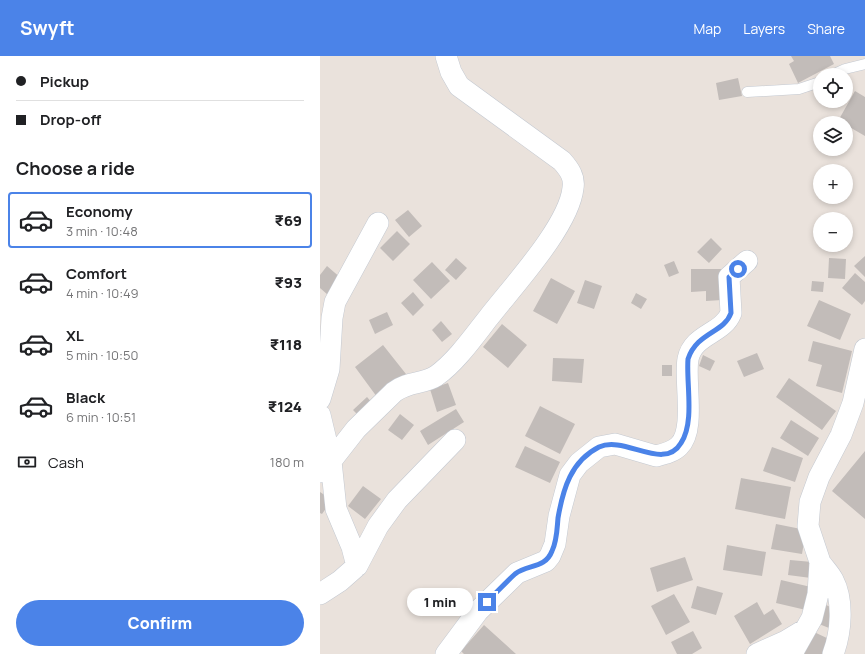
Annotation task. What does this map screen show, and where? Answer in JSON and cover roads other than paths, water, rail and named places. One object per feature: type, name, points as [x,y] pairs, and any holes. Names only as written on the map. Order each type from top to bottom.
[{"type":"street","points":[[326,467],[356,429],[394,392],[400,387],[412,382],[435,376],[467,343],[545,247],[571,199],[574,187],[573,176],[569,168],[562,161],[459,86],[451,72],[446,56]]},
{"type":"street","points":[[320,399],[328,369],[332,318],[335,302],[378,223]]},
{"type":"street","points":[[446,654],[478,611],[517,573],[546,561],[550,556],[555,544],[559,516],[570,475],[585,457],[599,447],[615,444],[656,456],[679,447],[685,436],[688,416],[689,355],[702,337],[718,328],[729,318],[731,313],[729,277],[747,261]]},
{"type":"street","points":[[833,654],[840,627],[837,591],[833,580],[820,562],[808,526],[810,502],[819,477],[840,435],[853,403],[865,349]]},
{"type":"street","points":[[320,415],[326,467],[336,509],[352,547],[357,566]]},
{"type":"street","points":[[320,594],[340,581],[357,566],[378,526],[397,500],[455,440]]},
{"type":"street","points":[[789,654],[812,618],[818,594],[820,562]]},
{"type":"street","points":[[757,654],[786,641],[804,630]]},
{"type":"lane","points":[[849,68],[865,64]]},
{"type":"lane","points":[[747,92],[799,89],[813,84]]}]
